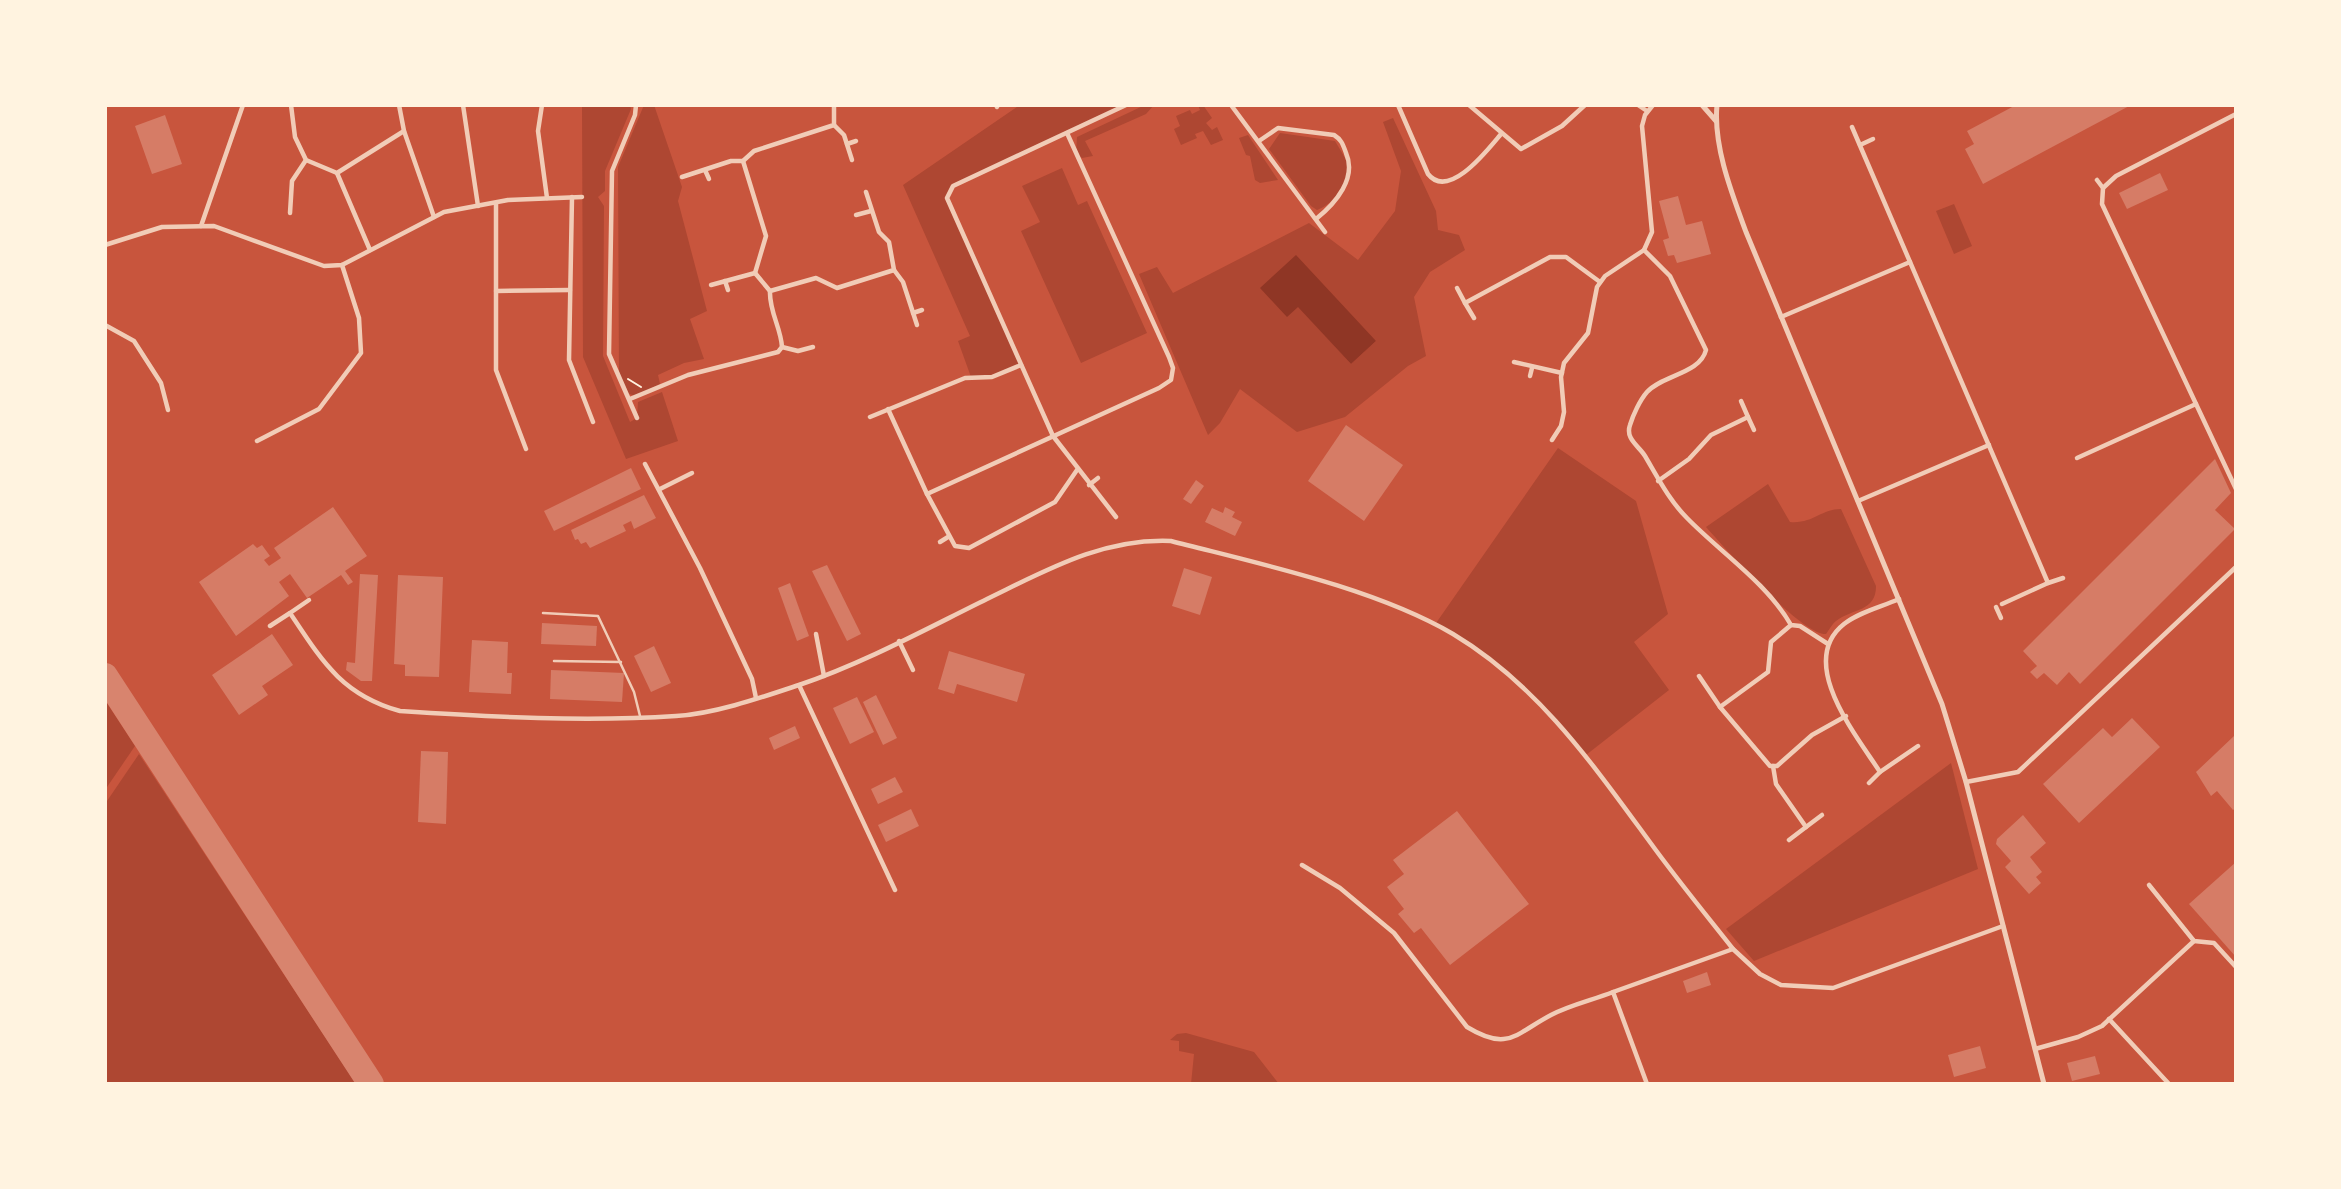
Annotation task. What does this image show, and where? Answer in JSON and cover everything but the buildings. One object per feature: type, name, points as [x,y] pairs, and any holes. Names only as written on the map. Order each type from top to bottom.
[{"type":"street","points":[[201,226],[243,105]]},
{"type":"street","points":[[291,105],[295,137],[306,160],[337,173],[370,250]]},
{"type":"street","points":[[400,105],[404,131],[434,217]]},
{"type":"street","points":[[463,105],[478,206]]},
{"type":"street","points":[[542,105],[538,131],[547,198]]},
{"type":"street","points":[[636,105],[635,115],[612,171],[609,354],[637,418]]},
{"type":"street","points":[[834,105],[834,125],[844,135],[852,160]]},
{"type":"street","points":[[1116,517],[1053,436],[947,198],[953,186],[1126,105]]},
{"type":"street","points":[[1231,105],[1325,232]]},
{"type":"street","points":[[1398,105],[1428,174],[1434,180],[1442,182],[1465,173],[1501,134]]},
{"type":"street","points":[[1469,105],[1519,148],[1524,148],[1576,117],[1585,105]]},
{"type":"street","points":[[1638,105],[1647,111]]},
{"type":"street","points":[[1552,440],[1561,426],[1564,412],[1562,373],[1570,352],[1588,333],[1592,322],[1594,295],[1600,282],[1644,250],[1653,232],[1643,156],[1642,126],[1647,111],[1653,105]]},
{"type":"street","points":[[1702,105],[1716,121]]},
{"type":"street","points":[[1717,105],[1716,121],[1737,208],[1942,704],[2005,926],[2044,1084]]},
{"type":"street","points":[[2103,188],[2116,176],[2236,114]]},
{"type":"street","points":[[682,177],[731,161],[743,161],[754,151],[834,125]]},
{"type":"street","points":[[1852,127],[2048,583]]},
{"type":"street","points":[[1259,141],[1279,128],[1334,135],[1341,139],[1352,165],[1351,174],[1329,209],[1316,219]]},
{"type":"street","points":[[337,173],[404,131]]},
{"type":"street","points":[[927,494],[1159,388],[1171,380],[1172,368],[1067,133]]},
{"type":"street","points":[[1860,145],[1873,139]]},
{"type":"street","points":[[846,145],[856,141]]},
{"type":"street","points":[[290,213],[292,181],[306,160]]},
{"type":"street","points":[[743,161],[766,236],[755,274]]},
{"type":"street","points":[[705,170],[709,179]]},
{"type":"street","points":[[2097,180],[2103,188],[2102,204],[2236,489]]},
{"type":"street","points":[[866,192],[879,232],[889,242],[894,270],[903,282],[917,324]]},
{"type":"street","points":[[572,197],[569,360],[593,422]]},
{"type":"street","points":[[105,245],[162,227],[214,226],[324,266],[342,265],[434,217],[496,202],[582,197]]},
{"type":"street","points":[[496,202],[496,370],[526,449]]},
{"type":"street","points":[[856,215],[871,211]]},
{"type":"street","points":[[1644,250],[1670,276],[1706,350],[1699,362],[1646,393],[1630,424],[1628,432],[1631,441],[1644,454],[1658,481],[1686,518],[1757,585],[1791,625],[1800,626],[1828,644]]},
{"type":"street","points":[[1465,303],[1557,255],[1566,257],[1600,282]]},
{"type":"street","points":[[1781,317],[1910,262]]},
{"type":"street","points":[[257,441],[319,409],[361,353],[359,318],[342,265]]},
{"type":"street","points":[[770,291],[816,278],[831,286],[842,287],[894,270]]},
{"type":"street","points":[[711,285],[755,274]]},
{"type":"street","points":[[755,274],[770,291],[782,347]]},
{"type":"street","points":[[724,281],[728,290]]},
{"type":"street","points":[[1457,288],[1474,318]]},
{"type":"street","points":[[496,291],[570,290]]},
{"type":"street","points":[[913,313],[922,310]]},
{"type":"street","points":[[105,325],[134,341],[161,383],[168,410]]},
{"type":"street","points":[[630,399],[688,375],[769,356],[782,347],[798,351],[813,347]]},
{"type":"street","points":[[1514,362],[1562,373]]},
{"type":"street","points":[[870,417],[965,378],[992,377],[1021,365]]},
{"type":"street","points":[[1530,376],[1532,368]]},
{"type":"street","points":[[1741,401],[1754,430]]},
{"type":"street","points":[[2077,458],[2196,404]]},
{"type":"street","points":[[888,409],[948,537],[955,546],[969,548],[1055,502],[1077,470]]},
{"type":"street","points":[[1658,481],[1689,459],[1711,435],[1748,417]]},
{"type":"street","points":[[1858,501],[1989,445]]},
{"type":"street","points":[[645,464],[660,489],[752,679],[756,698]]},
{"type":"street","points":[[660,489],[692,473]]},
{"type":"street","points":[[1089,485],[1098,478]]},
{"type":"street","points":[[940,542],[948,537]]},
{"type":"street","points":[[290,613],[341,682],[384,707],[400,711],[511,716],[678,716],[756,698],[824,676],[1054,566],[1105,547],[1147,540],[1171,541],[1374,600],[1452,634],[1518,682],[1549,712],[1733,949],[1759,974],[1781,985],[1833,989],[2005,926]]},
{"type":"street","points":[[1966,782],[2018,772],[2236,567]]},
{"type":"street","points":[[2001,618],[1999,605],[2063,578]]},
{"type":"street","points":[[1880,772],[1846,716],[1826,676],[1828,644],[1843,625],[1852,619],[1899,599]]},
{"type":"street","points":[[270,626],[309,600]]},
{"type":"street","points":[[1720,707],[1768,672],[1771,642],[1791,625]]},
{"type":"street","points":[[816,634],[824,676]]},
{"type":"street","points":[[899,641],[913,670]]},
{"type":"street","points":[[1699,676],[1766,764],[1773,766]]},
{"type":"street","points":[[799,685],[895,890]]},
{"type":"street","points":[[1773,766],[1819,731],[1846,716]]},
{"type":"street","points":[[1869,783],[1880,772],[1918,746]]},
{"type":"street","points":[[1773,766],[1776,784],[1806,827]]},
{"type":"street","points":[[1789,841],[1822,815]]},
{"type":"street","points":[[1302,865],[1340,888],[1394,933],[1467,1027],[1490,1038],[1512,1039],[1551,1015],[1733,949]]},
{"type":"street","points":[[2150,885],[2194,941]]},
{"type":"street","points":[[2035,1049],[2095,1030],[2194,941],[2200,939],[2214,943],[2236,967]]},
{"type":"street","points":[[1613,992],[1647,1084]]},
{"type":"street","points":[[2109,1018],[2169,1084]]},
{"type":"lane","points":[[543,613],[598,616],[621,662],[640,716]]},
{"type":"lane","points":[[554,661],[621,662]]},
{"type":"path","points":[[617,376],[623,374],[646,393]]},
{"type":"shaded area","points":[[582,105],[630,105],[631,109],[605,171],[605,191],[598,197],[604,206],[603,356],[630,422],[637,418],[638,402],[662,392],[678,441],[626,459],[583,357]]},
{"type":"shaded area","points":[[644,105],[654,105],[682,187],[678,201],[707,311],[690,319],[704,359],[684,363],[658,375],[660,384],[635,396],[627,393],[619,377],[618,167]]},
{"type":"shaded area","points":[[1020,105],[1126,105],[953,186],[947,198],[1021,365],[992,377],[971,377],[958,341],[970,336],[903,185]]},
{"type":"shaded area","points":[[1145,105],[1154,105],[1146,114],[1085,141],[1093,156],[1082,158],[1076,153],[1077,137]]},
{"type":"shaded area","points":[[1198,105],[1203,105],[1212,118],[1206,123],[1212,130],[1217,127],[1223,140],[1211,145],[1203,131],[1195,134],[1197,138],[1181,145],[1174,129],[1180,126],[1176,116],[1190,110],[1192,114],[1200,110]]},
{"type":"shaded area","points":[[1393,118],[1436,211],[1438,230],[1459,235],[1465,250],[1430,272],[1414,297],[1426,356],[1408,366],[1345,417],[1297,432],[1240,389],[1220,423],[1208,435],[1139,274],[1157,267],[1173,293],[1309,223],[1358,260],[1395,211],[1401,171],[1383,122]],"holes":[[[1298,306],[1376,341],[1351,364]]]},
{"type":"shaded area","points":[[1280,133],[1335,141],[1342,153],[1348,166],[1347,179],[1334,198],[1323,207],[1317,210],[1311,206],[1269,149]]},
{"type":"shaded area","points":[[1248,135],[1278,180],[1260,183],[1255,180],[1250,156],[1246,155],[1239,138]]},
{"type":"shaded area","points":[[1062,168],[1078,205],[1087,201],[1147,333],[1081,363],[1021,231],[1040,222],[1022,186]]},
{"type":"shaded area","points":[[1954,204],[1972,246],[1954,254],[1936,211]]},
{"type":"shaded area","points":[[1296,255],[1376,341],[1351,364],[1298,307],[1287,317],[1260,288]]},
{"type":"shaded area","points":[[1558,448],[1636,501],[1668,614],[1634,642],[1669,690],[1586,755],[1516,682],[1477,651],[1434,626]]},
{"type":"shaded area","points":[[1768,484],[1790,522],[1805,521],[1828,511],[1841,509],[1876,586],[1875,594],[1868,605],[1836,621],[1826,634],[1814,631],[1782,606],[1706,527]]},
{"type":"shaded area","points":[[105,700],[135,746],[105,790]]},
{"type":"shaded area","points":[[139,754],[356,1084],[105,1084],[105,804]]},
{"type":"shaded area","points":[[1951,763],[1978,869],[1754,961],[1726,929]]},
{"type":"shaded area","points":[[1186,1033],[1254,1052],[1279,1084],[1191,1084],[1194,1054],[1179,1051],[1179,1041],[1170,1040],[1177,1034]]},
{"type":"taxiway","points":[[105,676],[371,1084]]}]
